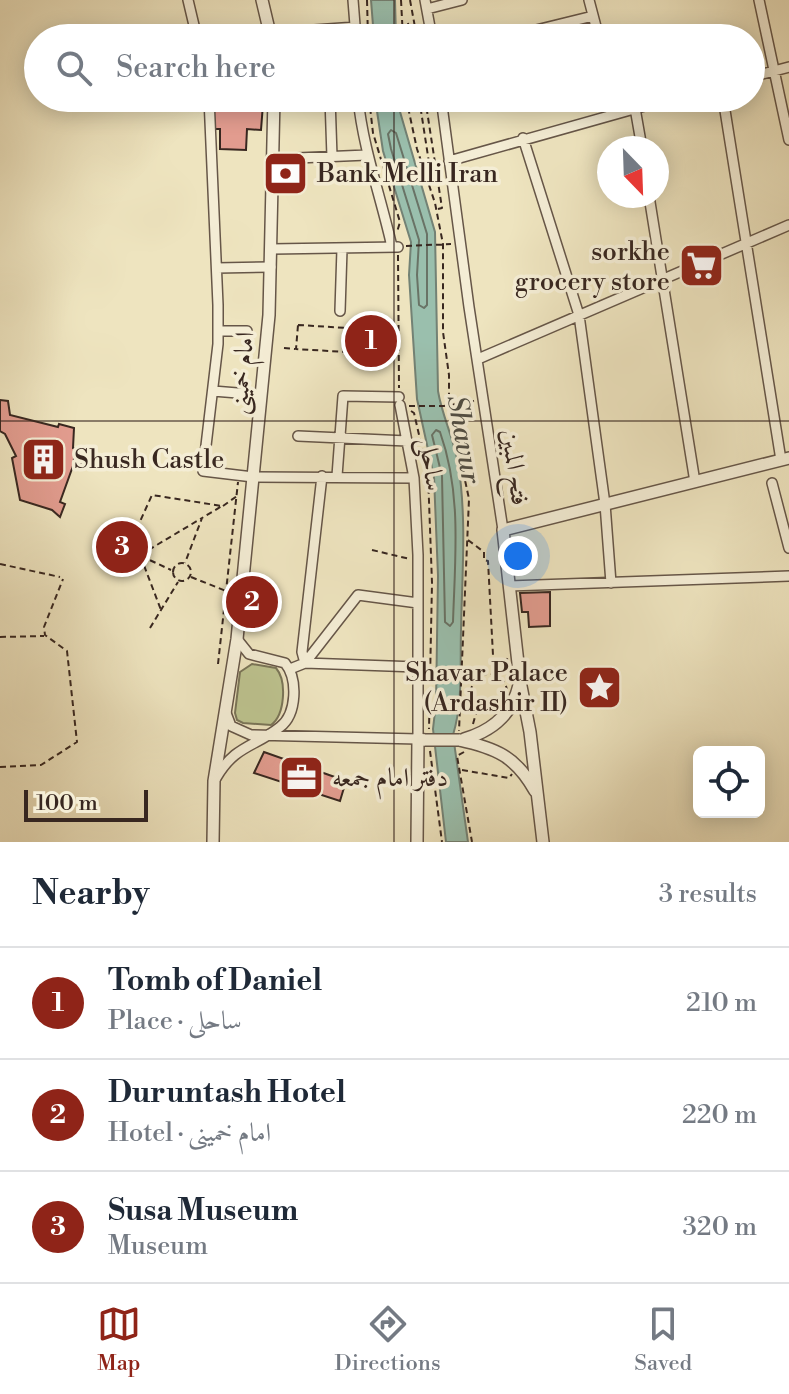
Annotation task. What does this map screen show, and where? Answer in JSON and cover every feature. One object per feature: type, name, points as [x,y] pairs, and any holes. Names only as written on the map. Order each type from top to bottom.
[{"type":"street","points":[[188,0],[196,24]]},
{"type":"street","points":[[262,0],[267,24]]},
{"type":"street","points":[[353,0],[356,24]]},
{"type":"street","points":[[430,24],[426,4],[462,0]]},
{"type":"street","points":[[589,0],[595,24]]},
{"type":"street","points":[[759,0],[764,24]]},
{"type":"street","points":[[561,24],[593,16]]},
{"type":"street","points":[[765,27],[789,140]]},
{"type":"street","points":[[765,74],[789,67]]},
{"type":"street","points":[[210,112],[218,331],[203,471],[253,477],[414,478]]},
{"type":"street","name":"امام خمینی","points":[[213,842],[214,781],[237,639],[261,395],[272,249],[274,112]]},
{"type":"street","points":[[330,112],[332,157]]},
{"type":"street","points":[[272,249],[398,247],[367,155],[360,112]]},
{"type":"street","name":"فتح المبین","points":[[443,112],[503,530],[543,842]]},
{"type":"street","points":[[449,161],[621,112]]},
{"type":"street","points":[[636,112],[640,136]]},
{"type":"street","points":[[503,530],[785,459],[725,112]]},
{"type":"street","points":[[523,138],[579,315],[605,504],[611,583]]},
{"type":"street","points":[[274,159],[367,155]]},
{"type":"street","points":[[651,208],[695,482]]},
{"type":"street","points":[[478,359],[789,225]]},
{"type":"street","points":[[340,311],[342,249]]},
{"type":"street","points":[[217,268],[271,267]]},
{"type":"street","points":[[218,331],[247,331]]},
{"type":"street","points":[[213,391],[261,395]]},
{"type":"street","points":[[337,476],[343,396],[403,403]]},
{"type":"street","name":"ساحلی","points":[[403,403],[414,478],[418,603],[425,667],[425,741],[417,842]]},
{"type":"street","points":[[298,436],[407,441]]},
{"type":"street","points":[[305,663],[302,652],[322,476]]},
{"type":"street","points":[[772,483],[789,548]]},
{"type":"street","points":[[509,586],[789,576]]},
{"type":"street","points":[[305,663],[358,595],[418,603]]},
{"type":"street","points":[[214,781],[222,767],[247,745],[280,728],[291,711],[294,690],[290,669],[277,659],[249,654],[237,639]]},
{"type":"street","points":[[232,667],[249,654]]},
{"type":"street","points":[[290,669],[305,663],[425,667]]},
{"type":"street","points":[[466,740],[496,724],[510,711],[520,681]]},
{"type":"street","points":[[225,710],[228,720],[238,731],[251,735],[466,740],[499,751],[530,781],[538,797]]},
{"type":"street","points":[[291,711],[295,729],[307,736]]},
{"type":"path","points":[[367,0],[368,24]]},
{"type":"path","points":[[401,0],[402,24],[414,22],[410,0]]},
{"type":"path","points":[[371,112],[373,133],[400,222],[397,234],[403,403],[444,406],[485,399]]},
{"type":"path","points":[[410,112],[443,244],[443,332],[449,375],[449,405],[469,499],[466,750],[457,756],[472,842]]},
{"type":"path","points":[[421,112],[430,169]]},
{"type":"path","points":[[427,112],[442,208],[436,210]]},
{"type":"path","points":[[425,172],[449,161]]},
{"type":"path","points":[[398,247],[460,244]]},
{"type":"path","points":[[284,348],[296,349],[345,352],[347,328],[298,325],[296,349]]},
{"type":"path","points":[[347,332],[360,333]]},
{"type":"path","points":[[345,349],[359,349]]},
{"type":"path","points":[[411,411],[428,474],[432,583],[425,667],[425,741],[442,842]]},
{"type":"path","points":[[218,664],[239,476]]},
{"type":"path","points":[[136,554],[145,536],[137,528],[152,495],[222,506]]},
{"type":"path","points":[[136,554],[237,496]]},
{"type":"path","points":[[185,563],[202,518]]},
{"type":"path","points":[[468,540],[484,552],[484,560],[488,561],[494,674]]},
{"type":"path","points":[[372,550],[417,561]]},
{"type":"path","points":[[136,554],[172,571],[179,581],[187,580],[190,576],[191,571],[185,563]]},
{"type":"path","points":[[136,554],[161,610]]},
{"type":"path","points":[[172,571],[179,563],[185,563]]},
{"type":"path","points":[[0,564],[61,578],[44,627],[45,635]]},
{"type":"path","points":[[190,576],[226,591]]},
{"type":"path","points":[[150,628],[179,581]]},
{"type":"path","points":[[0,637],[45,635],[67,651],[77,742],[41,765],[0,767]]},
{"type":"path","points":[[494,674],[506,683],[507,698],[496,709],[489,711],[478,706],[471,697],[473,682],[479,676],[494,674],[516,648]]},
{"type":"path","points":[[466,740],[478,706]]},
{"type":"path","points":[[459,770],[509,778],[517,766]]},
{"type":"shaded area","points":[[252,664],[276,668],[280,674],[282,706],[271,725],[237,720],[235,713],[240,672]]},
{"type":"water","points":[[371,0],[395,0],[396,24],[373,24]]},
{"type":"water","points":[[377,112],[400,112],[435,232],[438,391],[461,484],[460,683],[453,735],[468,842],[446,842],[433,729],[438,576],[434,477],[417,399],[409,275],[411,242],[383,151]]},
{"type":"building","points":[[213,112],[262,112],[261,130],[247,129],[246,150],[220,149],[220,129],[214,129]]},
{"type":"building","points":[[360,323],[376,324],[376,329],[384,330],[382,354],[369,353],[369,359],[358,358]]},
{"type":"building","name":"Shush Castle","points":[[0,400],[8,401],[10,415],[74,428],[73,448],[78,450],[74,459],[82,463],[79,468],[73,466],[60,502],[65,504],[60,517],[52,510],[20,500],[12,458],[16,456],[5,434],[0,431]]},
{"type":"building","points":[[117,521],[138,531],[137,535],[143,537],[130,557],[132,563],[129,571],[122,569],[120,572],[100,563]]},
{"type":"building","points":[[550,592],[550,626],[529,627],[528,612],[522,612],[520,593]]},
{"type":"building","name":"دفتر امام جمعه","points":[[264,752],[346,781],[340,801],[254,773]]},
{"type":"place","name":"Bank Melli Iran","points":[[286,173]]},
{"type":"place","name":"sorkhe grocery store","points":[[701,266]]},
{"type":"place","name":"Tomb of Daniel","points":[[371,341]]},
{"type":"place","name":"Shush Castle","points":[[43,459]]},
{"type":"place","name":"Susa Museum","points":[[122,547]]},
{"type":"place","name":"Duruntash Hotel","points":[[252,602]]},
{"type":"place","name":"Shavar Palace (Ardashir II)","points":[[599,687]]},
{"type":"place","name":"دفتر امام جمعه","points":[[301,777]]},
{"type":"water label","name":"Shavur","points":[[465,439]]}]
